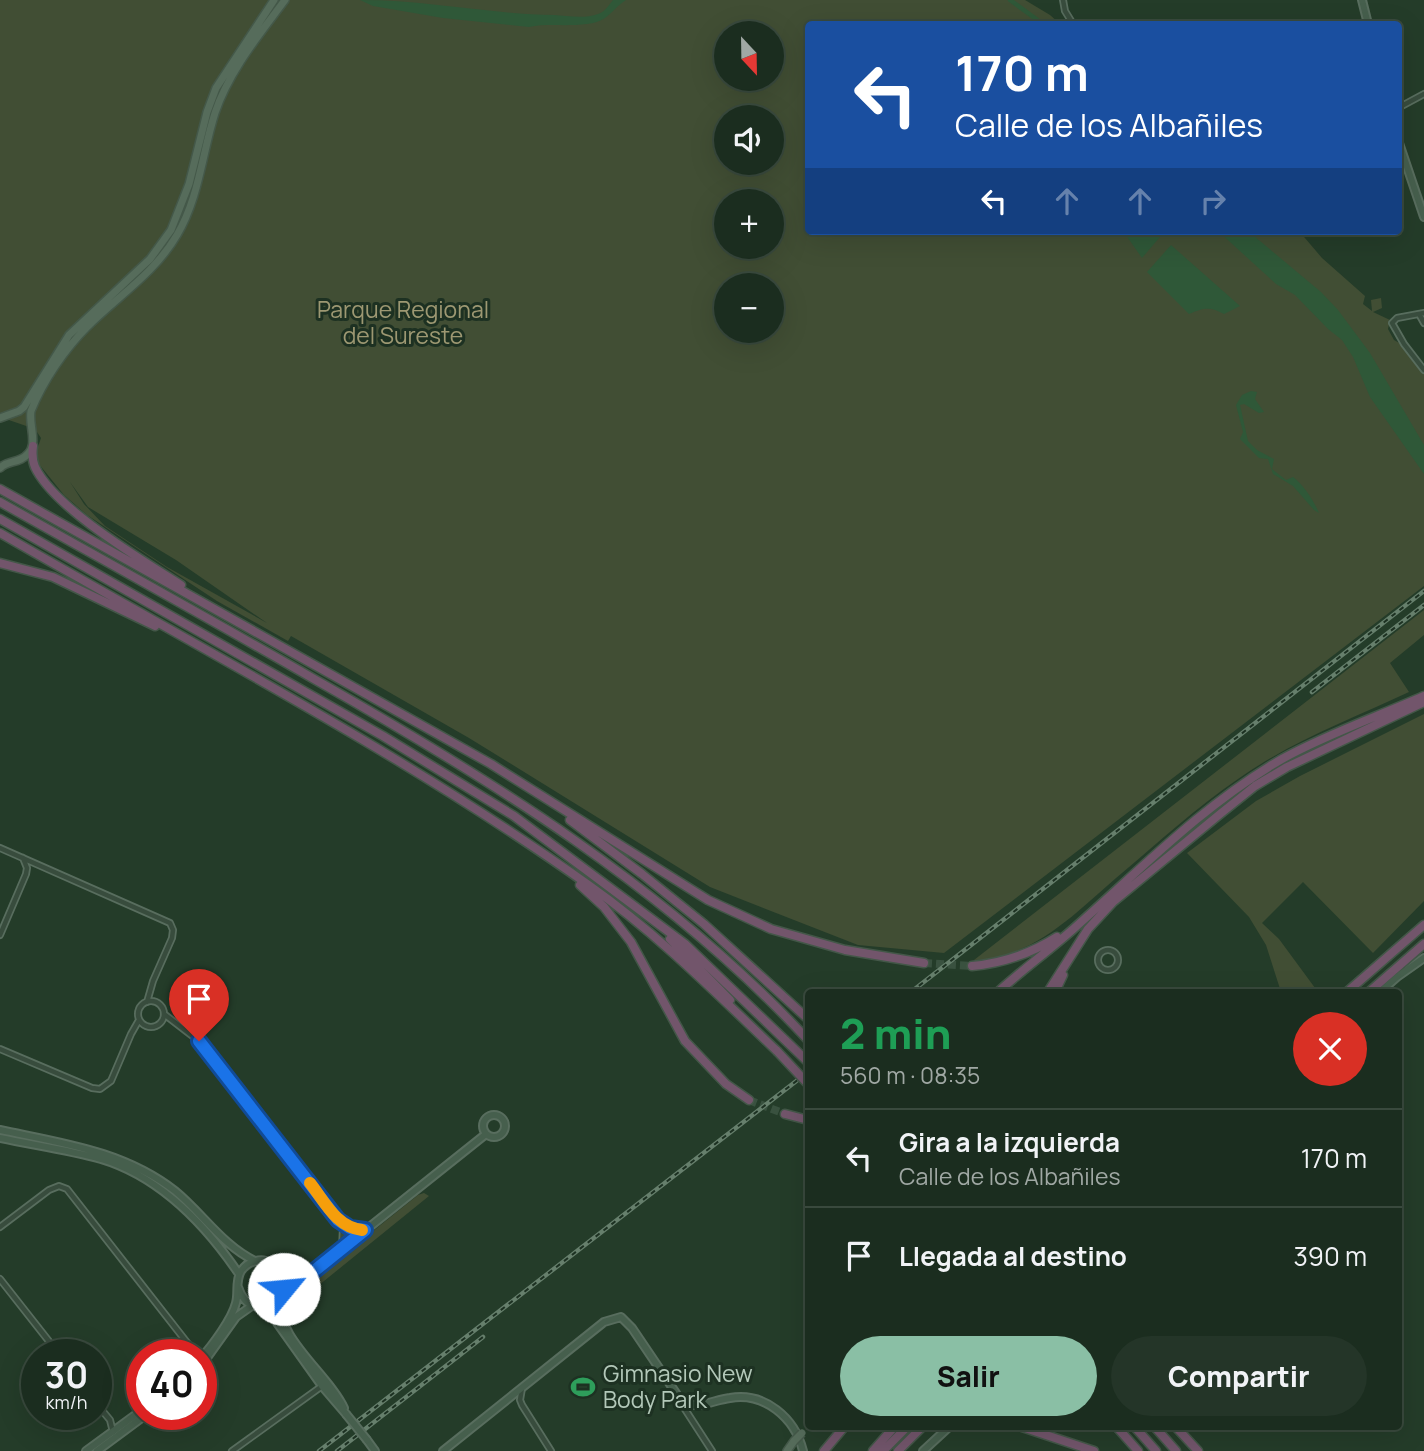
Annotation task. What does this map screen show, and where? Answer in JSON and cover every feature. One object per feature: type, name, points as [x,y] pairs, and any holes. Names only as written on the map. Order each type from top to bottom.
[{"type":"highway","points":[[33,446],[32,459],[37,471],[71,510],[93,527],[258,633]]},
{"type":"highway","points":[[0,489],[422,723],[708,900],[771,929],[845,950],[924,963]]},
{"type":"highway","points":[[0,502],[392,723],[522,803],[632,883],[695,933],[805,1037]]},
{"type":"highway","points":[[0,519],[457,780],[524,823],[712,968],[805,1059]]},
{"type":"highway","points":[[0,533],[426,777],[555,863],[617,906],[675,955],[777,1051]]},
{"type":"highway","points":[[0,563],[53,577],[250,674]]},
{"type":"highway","points":[[972,966],[1010,960],[1057,937],[1247,782],[1283,759],[1424,690]]},
{"type":"highway","points":[[1346,729],[1424,696]]},
{"type":"highway","points":[[1050,989],[1088,929],[1113,902],[1255,786],[1287,766],[1424,704]]},
{"type":"highway","points":[[538,794],[694,916],[805,1016]]},
{"type":"highway","points":[[555,863],[604,907],[631,942],[685,1041],[726,1084],[749,1100]]},
{"type":"highway","points":[[1002,989],[1094,908]]},
{"type":"highway","points":[[1350,989],[1424,925]]},
{"type":"highway","points":[[662,927],[805,1081]]},
{"type":"highway","points":[[1372,989],[1424,944]]},
{"type":"highway","points":[[1056,989],[1074,950]]},
{"type":"highway","points":[[785,1114],[805,1118]]},
{"type":"highway","points":[[824,1451],[842,1430]]},
{"type":"highway","points":[[873,1451],[891,1430]]},
{"type":"highway","points":[[883,1451],[904,1430]]},
{"type":"highway","points":[[900,1451],[920,1430]]},
{"type":"highway","points":[[1030,1430],[1094,1451]]},
{"type":"highway","points":[[1120,1430],[1138,1451]]},
{"type":"highway","points":[[1138,1430],[1156,1451]]},
{"type":"highway","points":[[1158,1430],[1176,1451]]},
{"type":"highway","points":[[1179,1430],[1198,1451]]},
{"type":"main road","points":[[0,418],[24,407],[69,335],[138,272],[162,244],[179,214],[216,88],[274,0]]},
{"type":"main road","points":[[0,468],[10,461],[21,459],[33,446],[30,418],[34,405],[65,353],[88,326],[143,278],[178,234],[193,200],[215,113],[224,91],[285,0]]},
{"type":"main road","points":[[9,415],[24,419],[31,426]]},
{"type":"main road","points":[[0,458],[10,461]]},
{"type":"main road","points":[[787,1451],[805,1430]]},
{"type":"street","points":[[1063,0],[1065,11],[1071,21]]},
{"type":"street","points":[[1362,0],[1367,21]]},
{"type":"street","points":[[1402,106],[1424,94]]},
{"type":"street","points":[[1402,150],[1421,199],[1424,217]]},
{"type":"street","points":[[1424,323],[1422,314],[1397,318],[1392,323],[1424,370]]},
{"type":"street","points":[[0,848],[163,918],[170,923],[173,930],[147,1002],[139,1009],[139,1020],[111,1080],[100,1089],[0,1049]]},
{"type":"street","points":[[0,935],[26,874],[23,858]]},
{"type":"street","points":[[26,874],[39,865]]},
{"type":"street","points":[[1103,951],[1113,951],[1117,956],[1116,965],[1111,969],[1104,969],[1099,965],[1099,956],[1103,951]]},
{"type":"street","points":[[1383,989],[1424,958]]},
{"type":"street","points":[[147,1002],[159,1004],[174,1024],[199,1041],[338,1220],[344,1233],[342,1249]]},
{"type":"street","points":[[160,1023],[164,1014]]},
{"type":"street","points":[[139,1020],[149,1027],[160,1023],[174,1024]]},
{"type":"street","points":[[0,1130],[102,1153],[138,1167],[176,1193],[239,1252],[255,1261],[270,1262],[293,1277],[309,1274]]},
{"type":"street","points":[[217,1341],[236,1317],[256,1306],[274,1303],[486,1134]]},
{"type":"street","points":[[0,1138],[101,1159],[136,1173],[155,1184],[191,1215],[219,1245],[239,1274]]},
{"type":"street","points":[[0,1227],[49,1190],[59,1186],[67,1189],[184,1339]]},
{"type":"street","points":[[338,1220],[350,1228],[365,1230]]},
{"type":"street","points":[[215,1339],[236,1304],[239,1274],[255,1261]]},
{"type":"street","points":[[280,1270],[284,1283],[279,1308],[286,1325],[341,1401],[346,1414]]},
{"type":"street","points":[[0,1279],[47,1339]]},
{"type":"street","points":[[238,1287],[240,1295],[275,1320],[322,1386],[375,1451]]},
{"type":"street","points":[[443,1451],[604,1322],[621,1317],[632,1328],[712,1451]]},
{"type":"street","points":[[319,1373],[322,1386]]},
{"type":"street","points":[[322,1386],[334,1392]]},
{"type":"street","points":[[232,1451],[322,1386]]},
{"type":"street","points":[[523,1387],[520,1400],[522,1405],[551,1451]]},
{"type":"street","points":[[678,1399],[690,1406],[734,1397],[766,1403],[782,1414],[794,1428],[803,1451]]},
{"type":"street","points":[[505,1401],[522,1405]]},
{"type":"street","points":[[112,1420],[124,1422]]},
{"type":"street","points":[[86,1451],[124,1422]]},
{"type":"street","points":[[112,1425],[114,1430]]},
{"type":"street","points":[[105,1445],[114,1430]]},
{"type":"street","points":[[97,1451],[126,1430]]},
{"type":"street","points":[[923,1451],[946,1430]]},
{"type":"green space","name":"Parque Regional del Sureste","points":[[0,0],[1025,0],[1057,21],[805,21],[805,235],[1302,235],[1322,258],[1365,296],[1363,304],[1372,311],[1371,300],[1381,298],[1382,308],[1373,312],[1390,320],[1388,329],[1394,340],[1403,345],[1424,374],[1424,586],[944,953],[858,945],[710,887],[469,738],[291,636],[288,641],[217,601],[87,515],[64,495],[35,456],[41,438],[35,429],[0,417]],"holes":[[[70,482],[88,507],[176,560],[267,623],[167,567],[105,526],[84,504]]]},
{"type":"green space","points":[[1424,610],[1424,635],[1390,663],[1409,692],[1300,742],[1238,779],[1179,824],[1055,930],[1017,951],[974,960]]},
{"type":"green space","points":[[1424,714],[1424,901],[1373,953],[1303,882],[1262,923],[1279,939],[1316,989],[1280,989],[1266,945],[1249,917],[1187,853],[1256,801]]},
{"type":"green space","points":[[424,1193],[429,1196],[287,1311],[286,1301],[418,1195]]},
{"type":"shaded area","points":[[360,0],[582,17],[600,13],[613,0],[626,0],[597,22],[529,27],[443,18],[373,6]]},
{"type":"shaded area","points":[[1126,235],[1159,235],[1160,237],[1142,258]]},
{"type":"shaded area","points":[[1222,235],[1253,235],[1321,292],[1338,310],[1370,353],[1424,445],[1424,474],[1370,397],[1353,357],[1342,340],[1295,295],[1276,284]]},
{"type":"shaded area","points":[[1171,245],[1240,306],[1224,314],[1206,309],[1189,314],[1147,272]]},
{"type":"shaded area","points":[[1251,391],[1257,392],[1255,399],[1264,412],[1259,413],[1244,404],[1240,405],[1248,441],[1257,450],[1274,459],[1272,469],[1286,480],[1293,477],[1301,484],[1319,513],[1293,486],[1273,474],[1268,459],[1259,458],[1240,439],[1243,432],[1236,405],[1242,395]]},
{"type":"waterway","points":[[1010,0],[1039,21]]},
{"type":"tunnel","points":[[924,963],[972,966]]},
{"type":"tunnel","points":[[749,1100],[785,1114]]},
{"type":"railway","points":[[915,989],[1424,591]]},
{"type":"railway","points":[[1312,692],[1424,605]]},
{"type":"railway","points":[[319,1451],[805,1074]]},
{"type":"railway","points":[[337,1451],[483,1337]]},
{"type":"slow traffic","points":[[310,1183],[338,1220],[345,1226],[362,1230]]},
{"type":"place","name":"Gimnasio New Body Park","points":[[583,1387]]},
{"type":"route","points":[[199,1041],[338,1220],[350,1228],[365,1230],[288,1292],[282,1293],[284,1289]]}]
